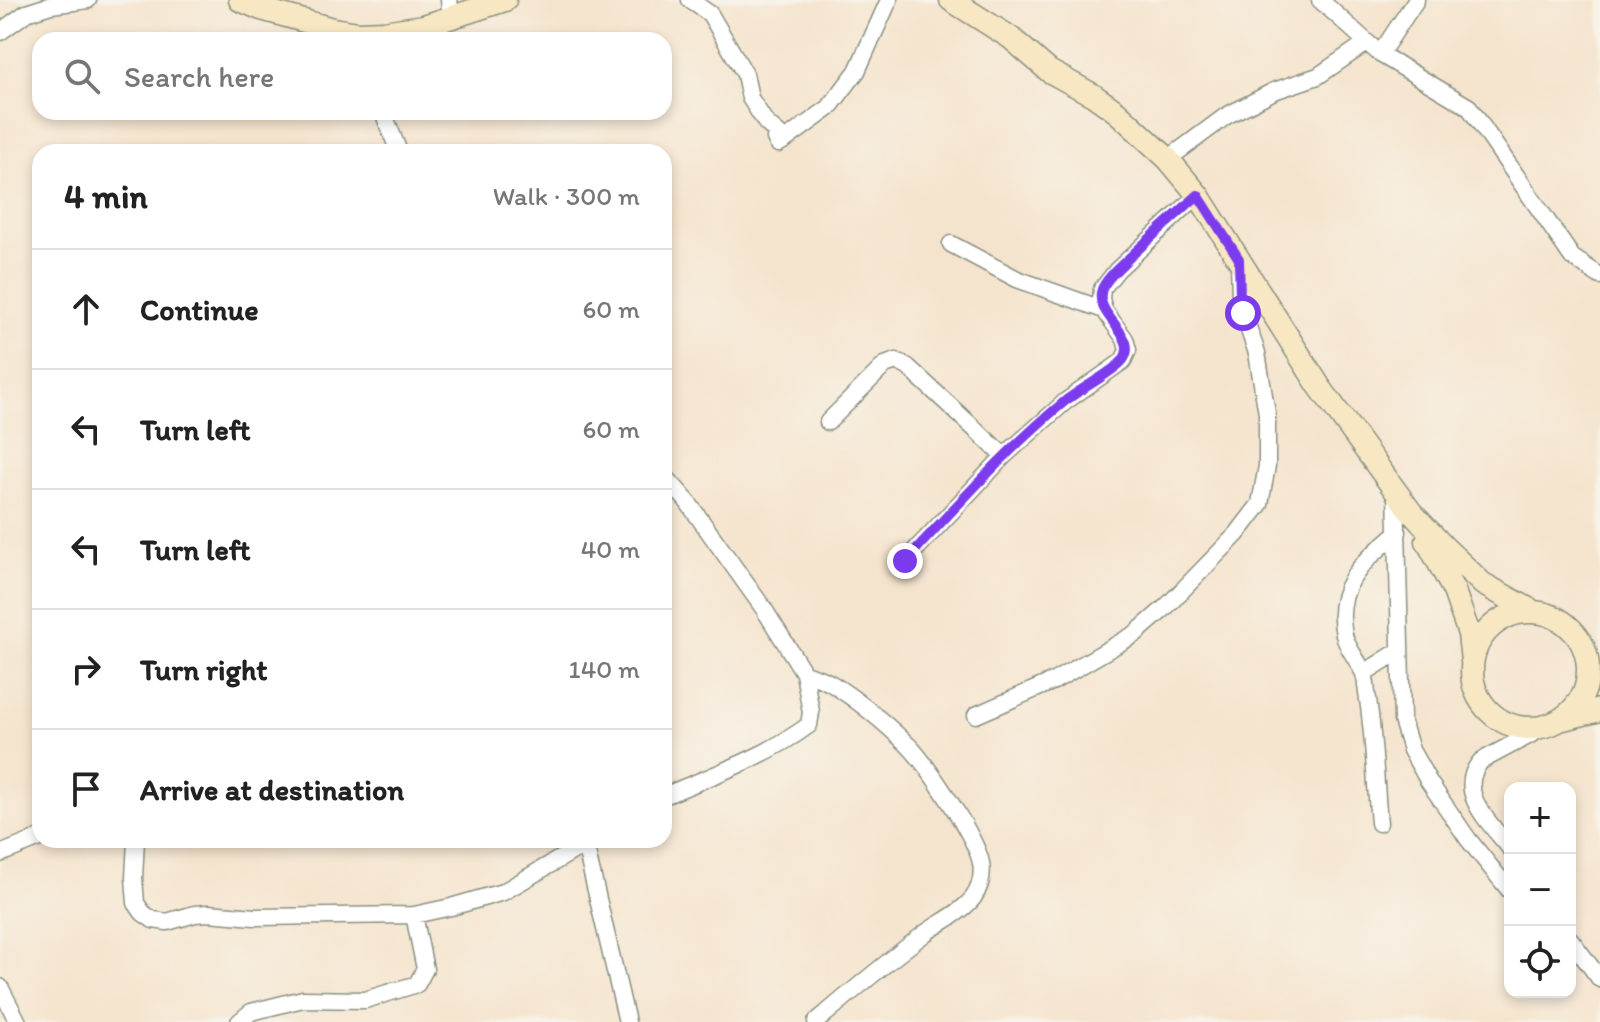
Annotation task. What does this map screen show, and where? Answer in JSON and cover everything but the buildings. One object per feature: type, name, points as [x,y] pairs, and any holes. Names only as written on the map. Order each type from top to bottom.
[{"type":"main road","points":[[240,0],[343,32]]},
{"type":"main road","points":[[383,32],[424,26],[450,8],[505,0]]},
{"type":"main road","points":[[951,0],[1011,38],[1049,71],[1117,112],[1168,159],[1198,195],[1319,386],[1411,512],[1483,584],[1534,612]]},
{"type":"main road","points":[[1411,512],[1454,591],[1469,634],[1474,685],[1481,701],[1493,715],[1509,725],[1527,728],[1600,710]]},
{"type":"main road","points":[[1472,666],[1476,648],[1486,633],[1499,621],[1516,613],[1534,612],[1552,616],[1568,625],[1590,642],[1587,656],[1589,674],[1585,692],[1575,708],[1553,723]]},
{"type":"street","points":[[0,32],[26,13],[51,5],[88,0]]},
{"type":"street","points":[[690,0],[710,14],[745,74],[750,98],[766,123],[782,137],[775,138],[778,144],[829,108],[857,71],[889,0]]},
{"type":"street","points":[[1320,0],[1380,54],[1469,107],[1572,257],[1600,276]]},
{"type":"street","points":[[1380,54],[1416,0]]},
{"type":"street","points":[[1168,159],[1226,116],[1274,91],[1318,76],[1366,43]]},
{"type":"street","points":[[386,120],[396,144]]},
{"type":"street","points":[[905,561],[1004,456],[1066,401],[1123,361],[1128,350],[1125,339],[1104,310],[1102,289],[1117,270],[1198,195]]},
{"type":"street","points":[[951,244],[1017,279],[1104,310]]},
{"type":"street","points":[[976,715],[1054,681],[1135,634],[1166,607],[1237,534],[1260,504],[1267,466],[1267,414],[1257,353],[1240,297],[1239,259]]},
{"type":"street","points":[[828,422],[885,365],[896,361],[908,367],[1004,456]]},
{"type":"street","points":[[672,484],[764,609],[804,673],[811,712],[809,725],[798,733],[760,754],[672,792]]},
{"type":"street","points":[[1396,492],[1402,720],[1411,750],[1429,782],[1468,839],[1504,884]]},
{"type":"street","points":[[1379,823],[1368,696],[1364,673],[1344,637],[1344,599],[1350,580],[1361,565],[1398,532]]},
{"type":"street","points":[[1364,673],[1399,651]]},
{"type":"street","points":[[804,673],[830,683],[916,754],[968,832],[981,862],[981,881],[973,897],[816,1022]]},
{"type":"street","points":[[1504,841],[1480,811],[1473,797],[1470,782],[1474,769],[1481,761],[1553,723]]},
{"type":"street","points":[[0,854],[32,841]]},
{"type":"street","points":[[136,848],[136,903],[153,920],[167,922],[208,913],[255,917],[414,915],[503,892],[579,848]]},
{"type":"street","points":[[590,848],[627,1022]]},
{"type":"street","points":[[239,1022],[251,1012],[303,999],[365,1000],[417,984],[425,969],[414,915]]},
{"type":"street","points":[[1576,947],[1600,979]]},
{"type":"street","points":[[0,987],[18,1022]]},
{"type":"route","points":[[905,561],[1004,456],[1066,401],[1123,361],[1128,350],[1125,339],[1104,310],[1102,289],[1117,270],[1198,195],[1239,259],[1243,313]]}]
